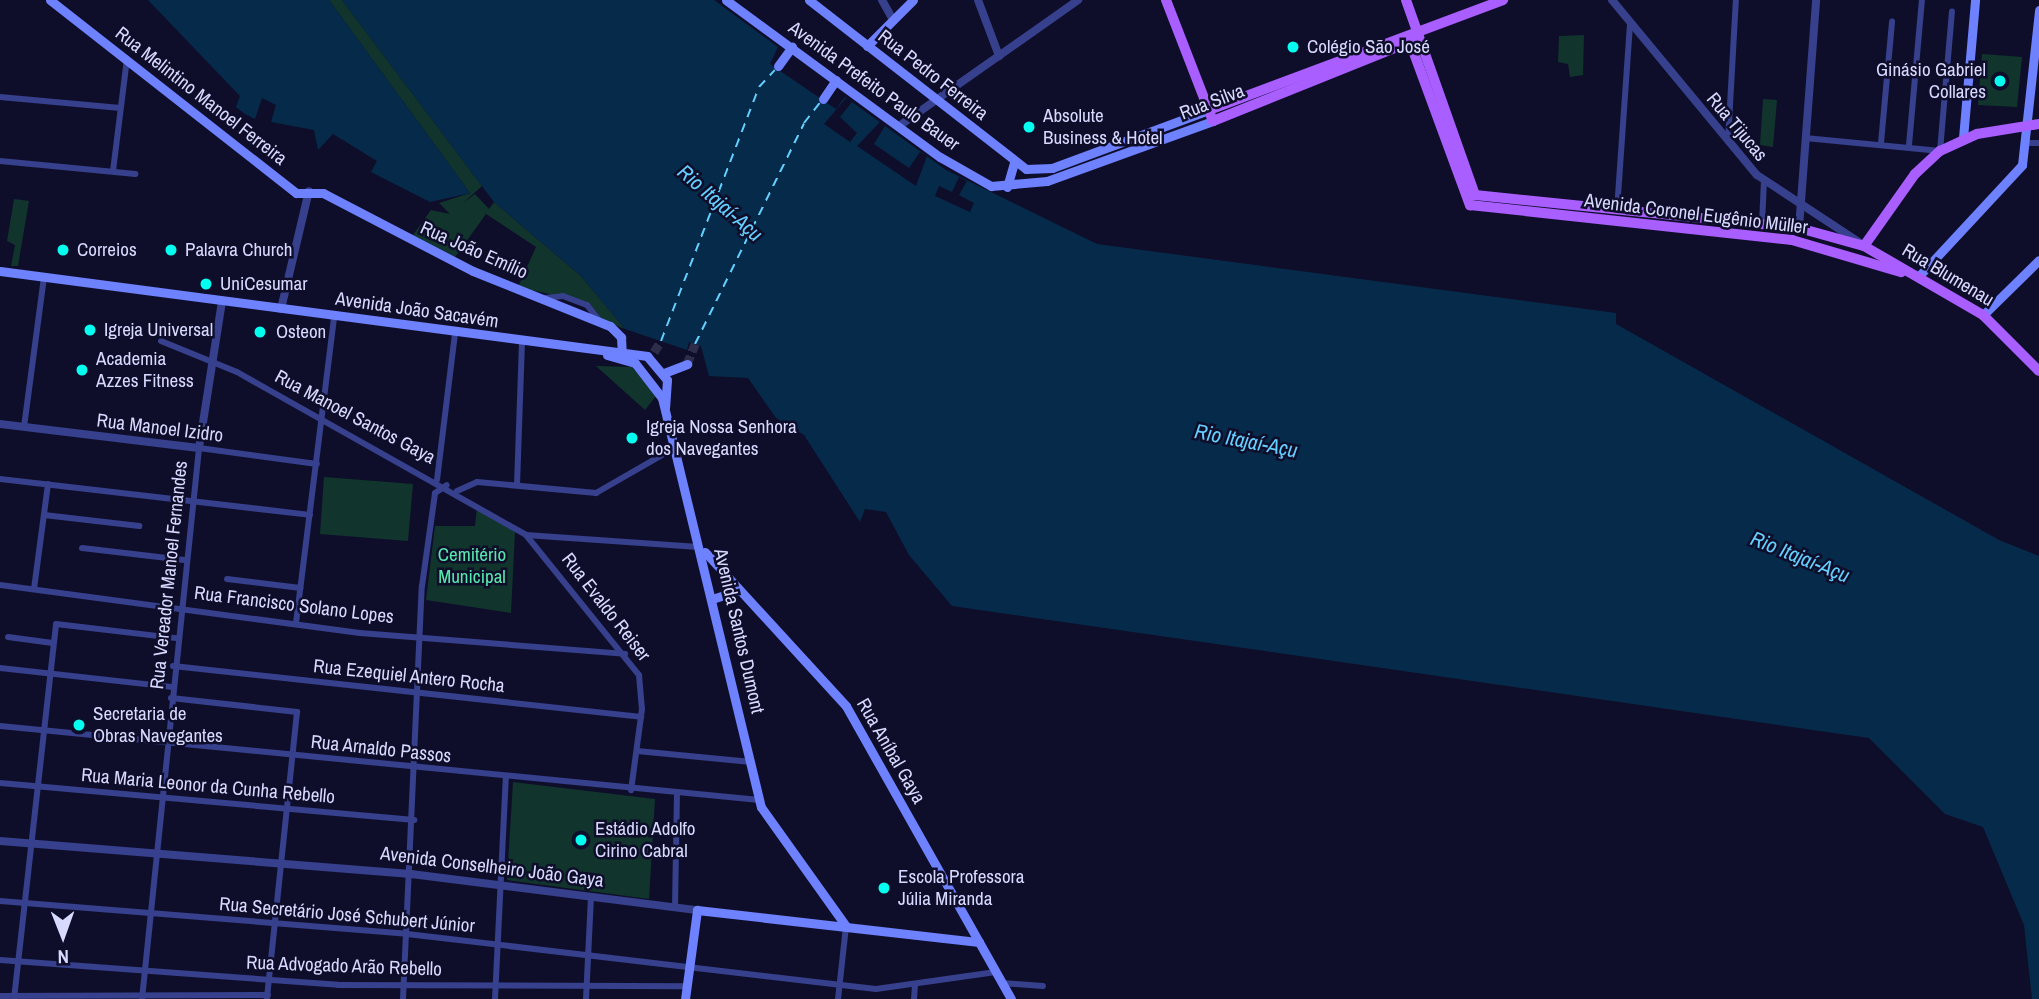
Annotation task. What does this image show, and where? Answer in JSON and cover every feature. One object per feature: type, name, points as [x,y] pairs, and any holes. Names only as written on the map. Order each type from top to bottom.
[{"type":"main road","name":"Rua Melintino Manoel Ferreira","points":[[50,0],[296,193]]},
{"type":"main road","name":"Avenida Prefeito Paulo Bauer","points":[[726,0],[974,180],[1007,187]]},
{"type":"main road","name":"Rua Pedro Ferreira","points":[[809,0],[1014,162]]},
{"type":"main road","points":[[867,46],[891,16],[913,0]]},
{"type":"main road","points":[[1166,0],[1213,121]]},
{"type":"main road","points":[[1406,0],[1420,31],[1471,198]]},
{"type":"main road","name":"Rua Silva","points":[[1014,162],[1032,170],[1052,168],[1503,0]]},
{"type":"main road","points":[[1963,138],[1975,0]]},
{"type":"main road","points":[[1918,277],[2019,172],[2033,124],[2039,10]]},
{"type":"main road","points":[[1420,31],[1410,45],[1471,198]]},
{"type":"main road","name":"Rua Silva","points":[[1007,187],[1056,179],[1410,45]]},
{"type":"main road","points":[[778,66],[792,47]]},
{"type":"main road","points":[[823,99],[836,80]]},
{"type":"main road","points":[[1864,246],[1915,174],[1940,151],[1963,138],[2033,124]]},
{"type":"main road","points":[[1007,187],[1014,162]]},
{"type":"main road","points":[[296,193],[309,191]]},
{"type":"main road","name":"Rua João Emílio","points":[[309,191],[540,299],[600,323],[621,337],[622,355]]},
{"type":"main road","name":"Avenida Coronel Eugênio Müller","points":[[1471,198],[1799,228],[1864,246]]},
{"type":"main road","name":"Avenida Coronel Eugênio Müller","points":[[1471,198],[1792,240],[1918,277]]},
{"type":"main road","name":"Rua Blumenau","points":[[1864,246],[1983,315],[2039,371]]},
{"type":"main road","points":[[1983,315],[2039,260]]},
{"type":"main road","name":"Avenida João Sacavém","points":[[0,271],[603,353],[652,355],[664,373]]},
{"type":"main road","name":"Avenida Santos Dumont","points":[[603,353],[641,368],[665,407],[703,547],[712,598],[760,800],[846,926]]},
{"type":"main road","points":[[665,407],[664,373],[687,364]]},
{"type":"main road","name":"Rua Aníbal Gaya","points":[[703,547],[736,591],[846,706],[1011,999]]},
{"type":"main road","points":[[712,598],[736,591]]},
{"type":"main road","points":[[685,999],[697,910]]},
{"type":"main road","name":"Avenida Conselheiro João Gaya","points":[[697,910],[979,942]]},
{"type":"street","points":[[882,0],[891,16]]},
{"type":"street","points":[[978,0],[999,55]]},
{"type":"street","points":[[899,126],[1077,0]]},
{"type":"street","name":"Rua Tijucas","points":[[1612,0],[1728,141],[1764,180],[1864,246]]},
{"type":"street","points":[[1728,141],[1736,0]]},
{"type":"street","points":[[1799,228],[1816,0]]},
{"type":"street","points":[[1909,145],[1922,0]]},
{"type":"street","points":[[1805,138],[1909,145],[1940,151],[1952,12]]},
{"type":"street","points":[[1881,143],[1892,20]]},
{"type":"street","points":[[1617,210],[1630,22]]},
{"type":"street","points":[[113,171],[127,59]]},
{"type":"street","points":[[0,97],[120,108]]},
{"type":"street","points":[[2028,143],[2039,143]]},
{"type":"street","points":[[0,161],[135,174]]},
{"type":"street","points":[[1762,224],[1764,180]]},
{"type":"street","points":[[281,309],[302,208],[309,191]]},
{"type":"street","points":[[296,193],[302,208]]},
{"type":"street","points":[[24,427],[44,277]]},
{"type":"street","name":"Rua Vereador Manoel Fernandes","points":[[142,997],[184,561],[222,301]]},
{"type":"street","points":[[296,623],[334,317]]},
{"type":"street","points":[[438,480],[455,333]]},
{"type":"street","name":"Rua Manoel Santos Gaya","points":[[161,341],[213,359],[323,417],[447,485],[526,535]]},
{"type":"street","points":[[517,485],[522,342]]},
{"type":"street","name":"Rua Manoel Izidro","points":[[0,424],[317,464]]},
{"type":"street","points":[[457,491],[477,482],[596,492],[676,447]]},
{"type":"street","points":[[0,479],[310,515]]},
{"type":"street","points":[[34,589],[48,484]]},
{"type":"street","points":[[403,999],[421,693],[420,635],[435,493],[447,485]]},
{"type":"street","points":[[44,514],[139,526]]},
{"type":"street","points":[[526,535],[703,547]]},
{"type":"street","name":"Rua Evaldo Reiser","points":[[526,535],[625,654],[640,679],[641,717],[631,790]]},
{"type":"street","points":[[82,548],[184,561]]},
{"type":"street","points":[[227,579],[300,588]]},
{"type":"street","name":"Rua Francisco Solano Lopes","points":[[0,585],[296,623],[625,654]]},
{"type":"street","points":[[15,998],[56,624],[176,638]]},
{"type":"street","points":[[8,638],[53,643]]},
{"type":"street","name":"Rua Ezequiel Antero Rocha","points":[[173,666],[641,717]]},
{"type":"street","points":[[0,668],[172,687]]},
{"type":"street","points":[[0,996],[268,997],[297,712],[170,698]]},
{"type":"street","name":"Rua Arnaldo Passos","points":[[0,726],[506,778],[760,800]]},
{"type":"street","points":[[637,751],[751,762]]},
{"type":"street","points":[[495,999],[506,778]]},
{"type":"street","name":"Rua Maria Leonor da Cunha Rebello","points":[[0,783],[414,820]]},
{"type":"street","points":[[675,907],[677,794]]},
{"type":"street","name":"Avenida Conselheiro João Gaya","points":[[0,841],[411,874],[697,910]]},
{"type":"street","points":[[586,999],[591,896]]},
{"type":"street","name":"Rua Secretário José Schubert Júnior","points":[[0,901],[407,934],[689,971],[839,985],[915,985],[996,972]]},
{"type":"street","points":[[838,999],[846,926]]},
{"type":"street","name":"Rua Advogado Arão Rebello","points":[[0,960],[269,981],[403,985],[687,986]]},
{"type":"street","points":[[1002,983],[1043,986]]},
{"type":"street","points":[[914,999],[915,985]]},
{"type":"green space","points":[[329,0],[342,0],[482,186],[462,204],[475,194],[489,209],[494,202],[581,276],[625,329],[602,320],[589,303],[518,287],[536,247],[486,214],[455,257],[413,235],[431,210],[450,214],[439,203],[470,193]]},
{"type":"green space","points":[[1584,35],[1583,75],[1570,77],[1568,64],[1558,62],[1559,36]]},
{"type":"green space","name":"Ginásio Gabriel Collares","points":[[1982,54],[2022,57],[2017,107],[1978,105]]},
{"type":"green space","points":[[1763,99],[1777,100],[1773,147],[1760,145]]},
{"type":"green space","points":[[14,199],[29,201],[18,266],[11,266],[15,245],[7,241]]},
{"type":"green space","points":[[596,366],[632,367],[656,396],[645,410]]},
{"type":"green space","points":[[324,477],[413,484],[408,541],[320,534]]},
{"type":"green space","name":"Cemitério Municipal","points":[[477,507],[515,532],[511,613],[426,600],[435,526],[475,526]]},
{"type":"green space","name":"Estádio Adolfo Cirino Cabral","points":[[513,782],[655,799],[649,899],[507,880]]},
{"type":"water","points":[[148,0],[329,0],[470,193],[430,202],[371,172],[377,161],[333,134],[318,150],[314,130],[271,122],[276,105],[262,98],[255,119],[245,114],[236,107],[240,96]]},
{"type":"water","name":"Rio Itajaí-Açu","points":[[342,0],[714,0],[778,47],[770,64],[836,109],[845,97],[946,170],[1097,244],[1616,313],[1616,324],[1999,540],[2039,556],[2039,999],[2032,999],[2024,925],[1983,827],[1945,814],[1869,738],[952,606],[909,555],[886,512],[865,509],[860,522],[804,435],[776,418],[748,378],[709,376],[701,346],[689,342],[687,350],[625,329],[581,276],[494,202]]},
{"type":"pier","points":[[846,98],[852,102],[840,117],[857,133],[850,142],[824,124]]},
{"type":"pier","points":[[880,122],[885,126],[874,144],[909,168],[920,152],[927,156],[916,186],[857,146]]},
{"type":"pier","points":[[959,177],[967,181],[959,195],[974,203],[970,212],[935,196],[939,186],[952,192]]},
{"type":"ferry route","points":[[661,341],[759,87],[775,70]]},
{"type":"ferry route","points":[[695,344],[804,123],[822,100]]},
{"type":"tunnel","points":[[654,352],[661,341]]},
{"type":"tunnel","points":[[687,364],[695,344]]},
{"type":"place","name":"Colégio São José","points":[[1293,47]]},
{"type":"place","name":"Ginásio Gabriel Collares","points":[[2000,81]]},
{"type":"place","name":"Absolute Business & Hotel","points":[[1029,127]]},
{"type":"place","name":"Correios","points":[[63,250]]},
{"type":"place","name":"Palavra Church","points":[[171,250]]},
{"type":"place","name":"UniCesumar","points":[[206,284]]},
{"type":"place","name":"Igreja Universal","points":[[90,330]]},
{"type":"place","name":"Osteon","points":[[260,332]]},
{"type":"place","name":"Academia Azzes Fitness","points":[[82,370]]},
{"type":"place","name":"Igreja Nossa Senhora dos Navegantes","points":[[632,438]]},
{"type":"place","name":"Secretaria de Obras Navegantes","points":[[79,725]]},
{"type":"place","name":"Estádio Adolfo Cirino Cabral","points":[[581,840]]},
{"type":"place","name":"Escola Professora Júlia Miranda","points":[[884,888]]}]
